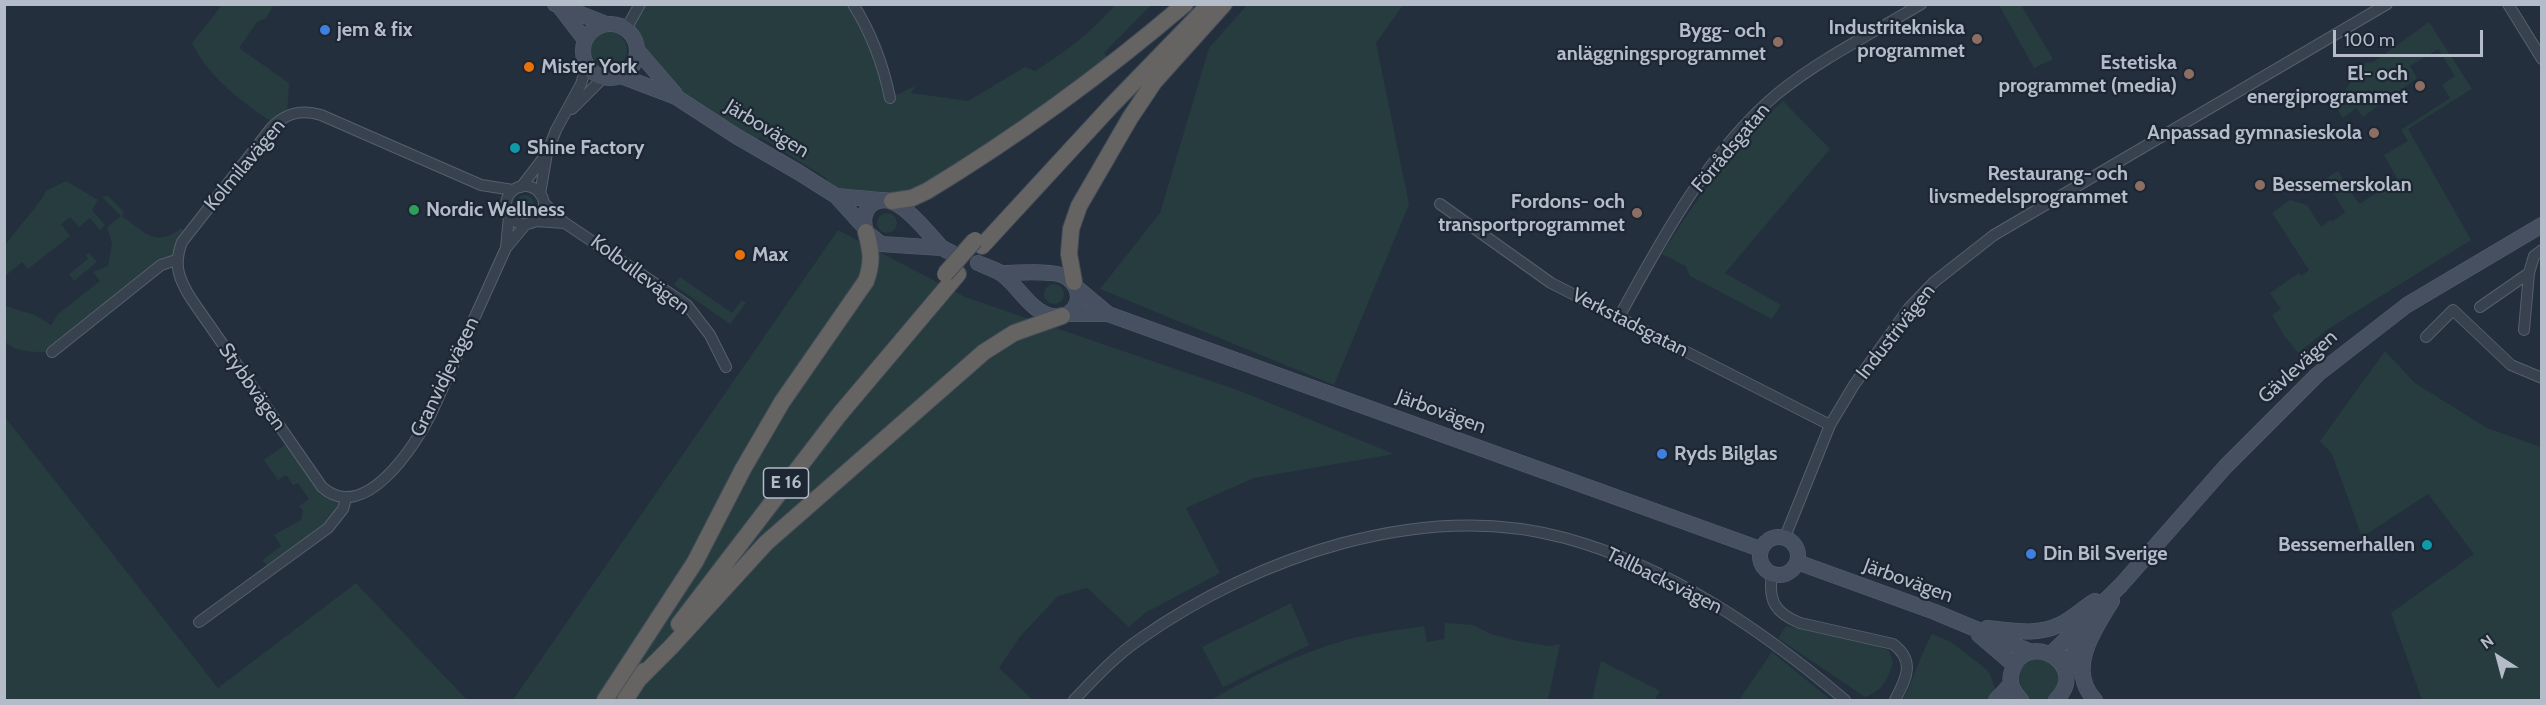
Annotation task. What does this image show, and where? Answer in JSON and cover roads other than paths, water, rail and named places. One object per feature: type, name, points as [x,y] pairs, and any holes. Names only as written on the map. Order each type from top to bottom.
[{"type":"highway","points":[[886,201],[912,198],[927,191],[1034,122],[1141,42],[1185,4]]},
{"type":"highway","name":"E 16","points":[[613,700],[718,554],[831,410],[978,243],[1196,4]]},
{"type":"highway","name":"E 16","points":[[978,243],[1210,4]]},
{"type":"highway","points":[[1076,285],[1069,254],[1071,229],[1079,207],[1130,118],[1154,82],[1224,4]]},
{"type":"highway","points":[[605,700],[695,562],[742,469],[782,402],[866,281],[872,266],[872,251],[865,229]]},
{"type":"highway","name":"E 16","points":[[625,700],[726,560],[951,274]]},
{"type":"highway","points":[[639,679],[766,543],[971,364],[1014,333],[1065,315]]},
{"type":"main road","points":[[557,5],[606,24],[626,28],[632,35],[637,50],[633,66],[621,76],[597,75],[587,65],[584,58],[585,40],[596,28],[606,24]]},
{"type":"main road","points":[[557,5],[585,40]]},
{"type":"main road","name":"Järbovägen","points":[[637,50],[676,97]]},
{"type":"main road","name":"Järbovägen","points":[[621,76],[676,97],[836,196],[880,244],[947,250],[906,210],[886,201],[836,196]]},
{"type":"main road","points":[[865,229],[866,210],[873,203],[886,201]]},
{"type":"main road","name":"Gävlevägen","points":[[2051,654],[2121,585],[2225,467],[2291,400],[2334,361],[2377,326],[2422,295],[2541,225]]},
{"type":"main road","name":"Järbovägen","points":[[978,263],[999,273],[1042,312],[1065,315],[1108,314],[1760,549]]},
{"type":"main road","name":"Järbovägen","points":[[999,273],[1061,274],[1108,314]]},
{"type":"main road","points":[[1065,315],[1077,302],[1079,296],[1076,285]]},
{"type":"main road","points":[[1785,537],[1796,547],[1797,562],[1787,573],[1772,574],[1761,564],[1760,549],[1772,538],[1785,537]]},
{"type":"main road","name":"Järbovägen","points":[[1797,562],[1935,612],[2031,652]]},
{"type":"main road","points":[[1970,627],[2028,632],[2046,630],[2059,625],[2121,585]]},
{"type":"main road","points":[[2095,700],[2084,686],[2081,669],[2087,647],[2121,585]]},
{"type":"main road","name":"Gävlevägen","points":[[2064,698],[2070,659],[2121,585]]},
{"type":"main road","name":"Järbovägen","points":[[1970,627],[2014,665]]},
{"type":"main road","points":[[1996,700],[2011,684],[2014,665],[2022,656],[2031,652],[2051,654],[2062,664],[2066,674]]},
{"type":"main road","points":[[2011,684],[2021,700]]},
{"type":"street","points":[[626,28],[640,4]]},
{"type":"street","points":[[853,4],[873,38],[884,67],[890,98]]},
{"type":"street","name":"Förrådsgatan","points":[[1619,317],[1645,269],[1692,194],[1738,134],[1759,111],[1780,92],[1809,72],[1921,4]]},
{"type":"street","name":"Industrivägen","points":[[1785,537],[1830,425],[1854,385],[1909,308],[1934,282],[1994,235],[2387,4]]},
{"type":"street","points":[[2508,4],[2541,59]]},
{"type":"street","points":[[530,223],[542,213],[547,153],[587,65]]},
{"type":"street","points":[[564,118],[604,77]]},
{"type":"street","name":"Kolmilavägen","points":[[176,260],[182,242],[260,142],[277,122],[293,113],[321,115],[481,185],[499,200],[508,213]]},
{"type":"street","points":[[547,153],[507,199],[508,213],[517,222],[565,223]]},
{"type":"street","name":"Kolmilavägen","points":[[481,185],[517,188]]},
{"type":"street","points":[[517,188],[531,187],[542,198]]},
{"type":"street","name":"Kolbullevägen","points":[[542,198],[565,223],[687,305],[710,335],[726,367]]},
{"type":"street","name":"Verkstadsgatan","points":[[1440,204],[1551,283],[1830,425]]},
{"type":"street","name":"Granvidjevägen","points":[[506,248],[508,213]]},
{"type":"street","name":"Granvidjevägen","points":[[346,498],[358,497],[375,485],[397,465],[418,437],[431,414],[506,248],[530,223]]},
{"type":"street","points":[[2524,330],[2529,273],[2534,256],[2541,250]]},
{"type":"street","points":[[52,352],[161,265],[176,260]]},
{"type":"street","name":"Stybbvägen","points":[[176,260],[177,272],[182,284],[316,479],[333,496],[346,498]]},
{"type":"street","points":[[2480,307],[2529,273]]},
{"type":"street","points":[[2426,337],[2453,310],[2511,365],[2541,378]]},
{"type":"street","points":[[199,622],[328,528],[343,509],[346,498]]},
{"type":"street","name":"Tallbacksvägen","points":[[1074,700],[1111,662],[1139,639],[1175,615],[1255,573],[1349,542],[1424,529],[1474,526],[1497,526],[1555,536],[1615,554],[1642,566],[1700,596],[1777,645],[1845,700]]},
{"type":"street","points":[[1772,574],[1770,595],[1773,603],[1787,618],[1893,644],[1901,650],[1906,658],[1907,667],[1895,700]]},
{"type":"place","name":"jem & fix","points":[[325,30]]},
{"type":"place","name":"Industritekniska programmet","points":[[1977,39]]},
{"type":"place","name":"Bygg- och anläggningsprogrammet","points":[[1778,42]]},
{"type":"place","name":"Mister York","points":[[529,67]]},
{"type":"place","name":"Estetiska programmet (media)","points":[[2189,74]]},
{"type":"place","name":"El- och energiprogrammet","points":[[2420,86]]},
{"type":"place","name":"Anpassad gymnasieskola","points":[[2374,133]]},
{"type":"place","name":"Shine Factory","points":[[515,148]]},
{"type":"place","name":"Bessemerskolan","points":[[2260,185]]},
{"type":"place","name":"Restaurang- och livsmedelsprogrammet","points":[[2140,186]]},
{"type":"place","name":"Nordic Wellness","points":[[414,210]]},
{"type":"place","name":"Fordons- och transportprogrammet","points":[[1637,213]]},
{"type":"place","name":"Max","points":[[740,255]]},
{"type":"place","name":"Ryds Bilglas","points":[[1662,454]]},
{"type":"place","name":"Bessemerhallen","points":[[2427,545]]},
{"type":"place","name":"Din Bil Sverige","points":[[2031,554]]}]
